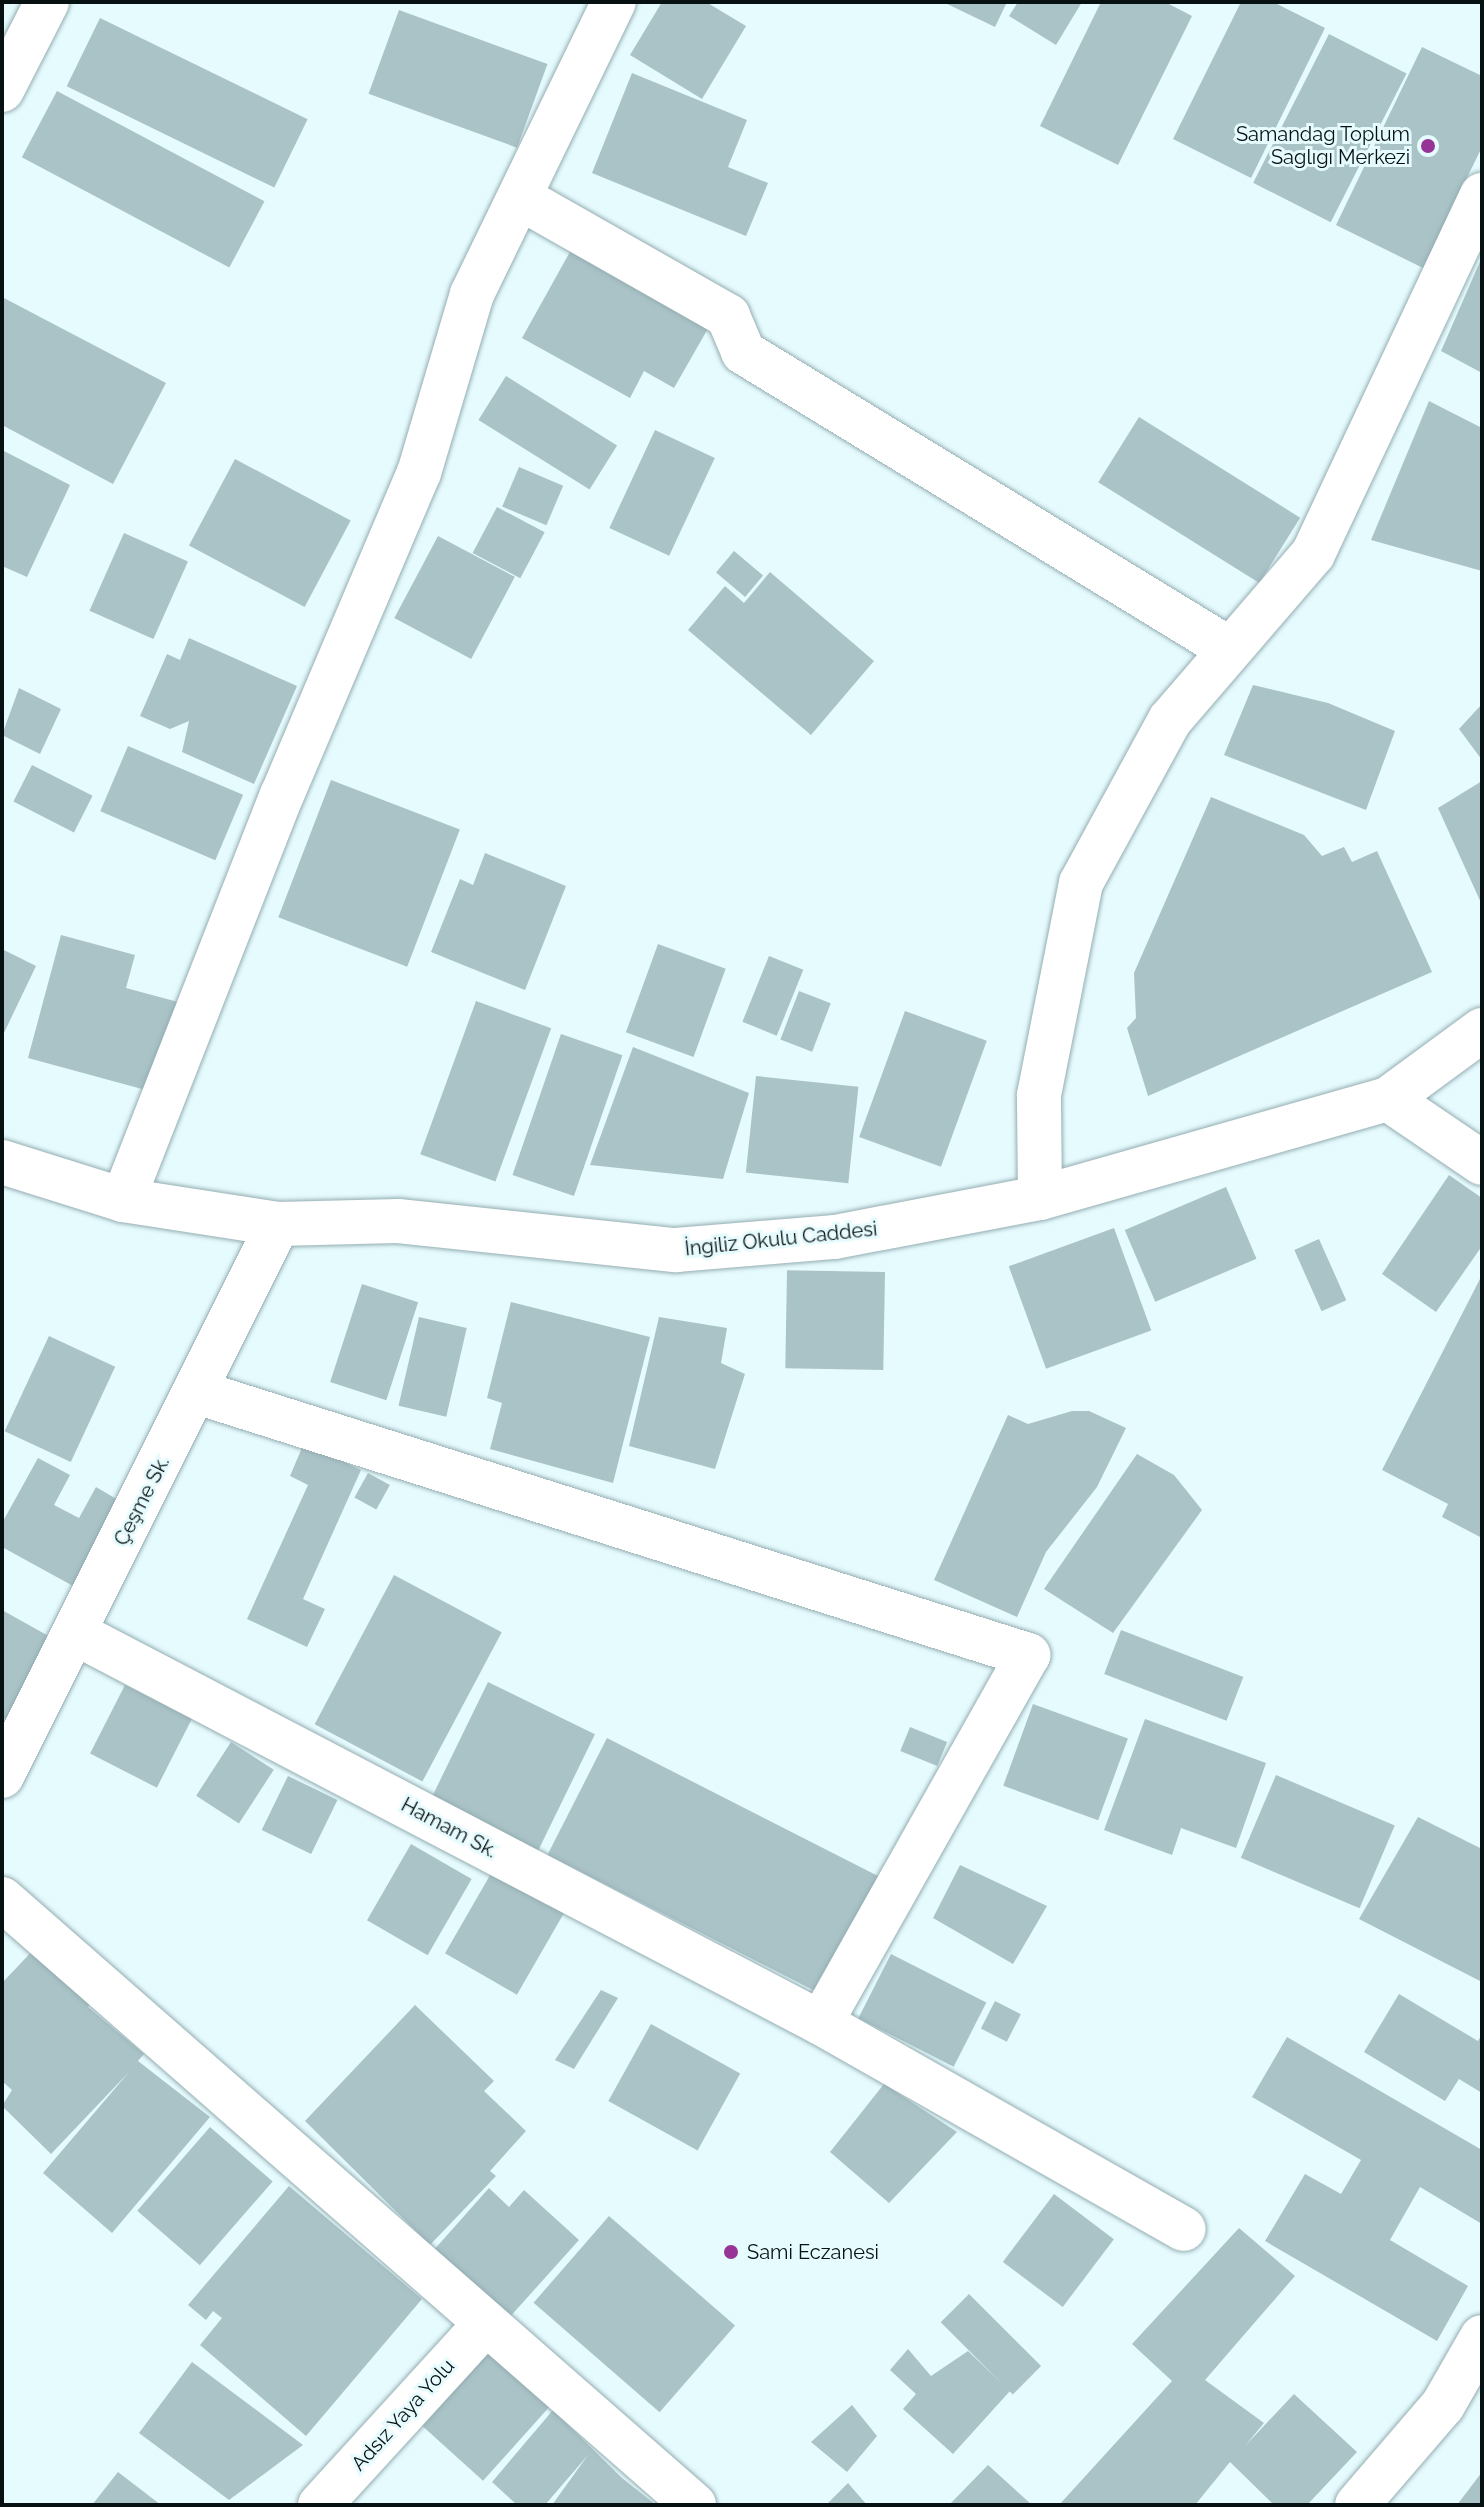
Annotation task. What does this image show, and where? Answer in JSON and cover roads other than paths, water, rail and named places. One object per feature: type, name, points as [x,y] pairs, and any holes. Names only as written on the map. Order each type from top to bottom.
[{"type":"street","points":[[7,64],[47,2]]},
{"type":"street","points":[[123,1200],[282,795],[419,473],[472,294],[524,200],[614,2]]},
{"type":"street","points":[[1040,1198],[1039,1095],[1081,883],[1170,720],[1226,647],[1313,554],[1482,195]]},
{"type":"street","points":[[524,200],[728,316],[743,352],[1226,647]]},
{"type":"street","name":"İngiliz Okulu Caddesi","points":[[2,1162],[123,1200],[278,1224],[398,1221],[676,1250],[835,1237],[1040,1198],[1388,1099],[1482,1030]]},
{"type":"street","points":[[1388,1099],[1482,1163]]},
{"type":"street","name":"Çeşme Sk.","points":[[2,1776],[77,1634],[278,1224]]},
{"type":"street","points":[[197,1392],[1028,1655],[821,2023]]},
{"type":"street","name":"Hamam Sk.","points":[[77,1634],[821,2023],[1183,2229]]},
{"type":"street","points":[[2,1899],[694,2505]]},
{"type":"street","name":"Adsız Yaya Yolu","points":[[320,2505],[485,2324]]},
{"type":"street","points":[[1357,2505],[1443,2405],[1482,2337]]},
{"type":"place","name":"Samandag Toplum Saglıgı Merkezi","points":[[1428,146]]},
{"type":"place","name":"Sami Eczanesi","points":[[731,2252]]}]
